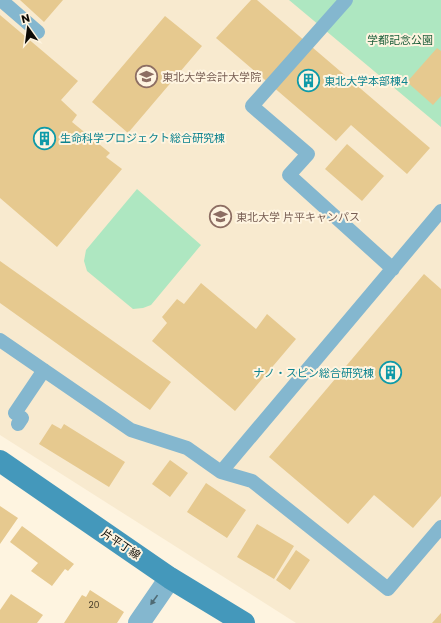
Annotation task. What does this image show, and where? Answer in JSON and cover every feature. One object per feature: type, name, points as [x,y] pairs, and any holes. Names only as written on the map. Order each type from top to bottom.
[{"type":"street","name":"片平丁線","points":[[0,461],[170,578],[244,623]]},
{"type":"street","points":[[139,623],[170,578]]},
{"type":"lane","points":[[1,0],[38,32]]},
{"type":"lane","points":[[346,0],[252,106],[308,154],[289,175],[393,269]]},
{"type":"lane","points":[[221,472],[441,211]]},
{"type":"lane","points":[[0,340],[131,430],[187,448],[221,472],[252,481],[388,589],[441,527]]},
{"type":"lane","points":[[18,424],[22,418],[15,414],[44,370]]},
{"type":"shaded area","name":"東北大学 片平キャンパス","points":[[0,0],[441,0],[441,623],[296,623],[0,435]]},
{"type":"green space","name":"学都記念公園","points":[[289,0],[441,0],[441,127]]},
{"type":"green space","points":[[137,189],[201,245],[151,305],[133,309],[87,271],[84,261],[86,250]]},
{"type":"building","points":[[20,0],[63,0],[44,22]]},
{"type":"building","name":"東北大学本部棟4","points":[[251,0],[257,0],[430,148],[407,174],[351,125],[336,141],[216,38]]},
{"type":"building","name":"生命科学プロジェクト総合研究棟","points":[[0,15],[78,81],[61,100],[77,115],[72,122],[110,153],[106,157],[122,169],[57,247],[0,198]]},
{"type":"building","points":[[165,16],[202,46],[128,133],[92,102]]},
{"type":"building","points":[[437,48],[441,51],[441,96],[433,105],[407,82]]},
{"type":"building","points":[[347,144],[384,176],[362,201],[325,169]]},
{"type":"building","points":[[0,261],[171,382],[150,410],[0,303]]},
{"type":"building","name":"ナノ・スピン総合研究棟","points":[[424,274],[441,289],[441,496],[413,528],[374,495],[348,524],[269,457]]},
{"type":"building","points":[[201,283],[256,329],[267,314],[296,339],[235,411],[152,341],[167,323],[162,317],[177,299],[184,304]]},
{"type":"building","points":[[52,424],[61,429],[64,424],[125,462],[109,487],[39,444]]},
{"type":"building","points":[[170,460],[188,473],[170,497],[152,484]]},
{"type":"building","points":[[206,483],[246,510],[227,538],[187,512]]},
{"type":"building","points":[[0,506],[18,518],[0,544]]},
{"type":"building","points":[[257,524],[294,546],[274,579],[237,557]]},
{"type":"building","points":[[22,526],[74,564],[68,571],[65,569],[52,586],[31,571],[38,563],[10,542]]},
{"type":"building","points":[[296,550],[310,560],[290,590],[276,580]]},
{"type":"building","points":[[90,590],[124,612],[117,623],[64,623],[82,595],[86,597]]},
{"type":"building","points":[[11,594],[43,615],[37,623],[0,623],[0,610]]},
{"type":"building","points":[[441,613],[441,623],[432,623]]},
{"type":"place","name":"東北大学会計大学院","points":[[147,77]]},
{"type":"place","name":"東北大学本部棟4","points":[[309,81]]},
{"type":"place","name":"生命科学プロジェクト総合研究棟","points":[[45,138]]},
{"type":"place","name":"東北大学 片平キャンパス","points":[[220,217]]},
{"type":"place","name":"ナノ・スピン総合研究棟","points":[[390,373]]}]
